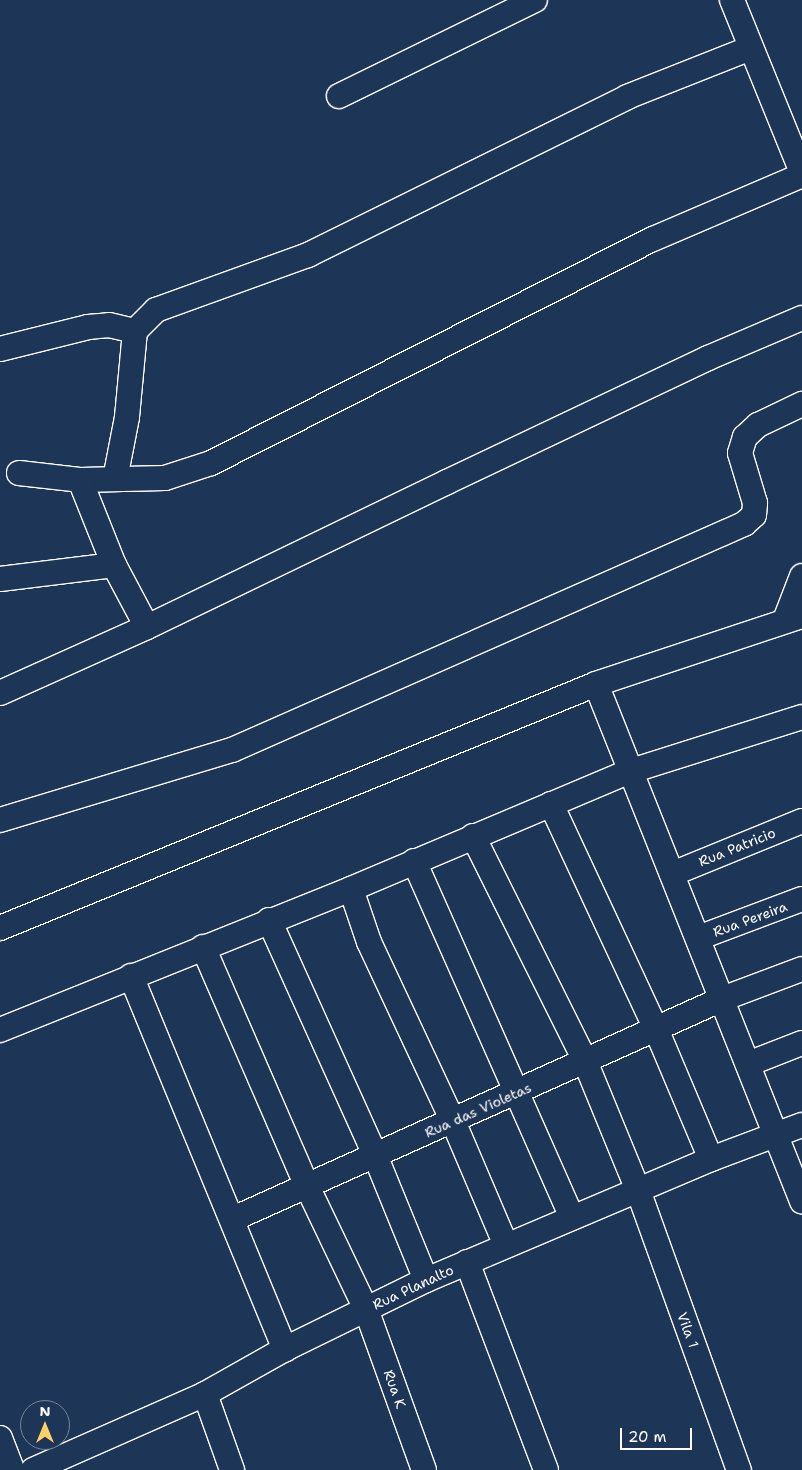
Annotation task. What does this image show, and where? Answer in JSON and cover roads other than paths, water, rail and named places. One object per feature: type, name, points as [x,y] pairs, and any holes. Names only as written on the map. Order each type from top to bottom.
[{"type":"street","points":[[339,96],[535,0]]},
{"type":"street","points":[[19,473],[80,480],[165,478],[211,463],[653,239],[802,173],[796,137],[751,48],[732,0]]},
{"type":"street","points":[[115,479],[127,417],[136,331],[144,318],[156,310],[308,255],[627,97],[751,48]]},
{"type":"street","points":[[0,693],[147,627],[555,431],[802,318]]},
{"type":"street","points":[[0,350],[88,327],[109,325],[136,331]]},
{"type":"street","points":[[0,820],[232,750],[744,524],[754,515],[756,503],[740,453],[745,437],[758,425],[802,404]]},
{"type":"street","points":[[80,480],[114,565],[147,627]]},
{"type":"street","points":[[0,579],[114,565]]},
{"type":"street","points":[[0,928],[596,684],[793,618],[802,576]]},
{"type":"street","points":[[596,684],[802,1201]]},
{"type":"street","points":[[0,1030],[269,920],[350,889],[631,771],[802,717]]},
{"type":"street","points":[[551,804],[656,1030],[711,1159]]},
{"type":"street","name":"Rua Patricio","points":[[672,874],[802,821]]},
{"type":"street","name":"Vila 1","points":[[473,836],[584,1062],[638,1190],[738,1470]]},
{"type":"street","points":[[414,861],[572,1218]]},
{"type":"street","points":[[350,889],[369,942],[453,1121],[506,1245]]},
{"type":"street","name":"Rua Pereira","points":[[698,938],[802,899]]},
{"type":"street","points":[[269,920],[375,1155],[426,1280]]},
{"type":"street","name":"Rua K","points":[[203,947],[307,1186],[366,1308],[424,1470]]},
{"type":"street","name":"Rua das Violetas","points":[[233,1219],[722,1000],[802,969]]},
{"type":"street","points":[[131,976],[233,1219],[285,1349]]},
{"type":"street","points":[[748,1064],[802,1043]]},
{"type":"street","name":"Rua Planalto","points":[[34,1470],[205,1394],[285,1349],[426,1280],[711,1159],[802,1125]]},
{"type":"street","points":[[467,1262],[546,1470]]},
{"type":"street","points":[[205,1394],[232,1470]]},
{"type":"street","points":[[0,1438],[12,1470]]}]
